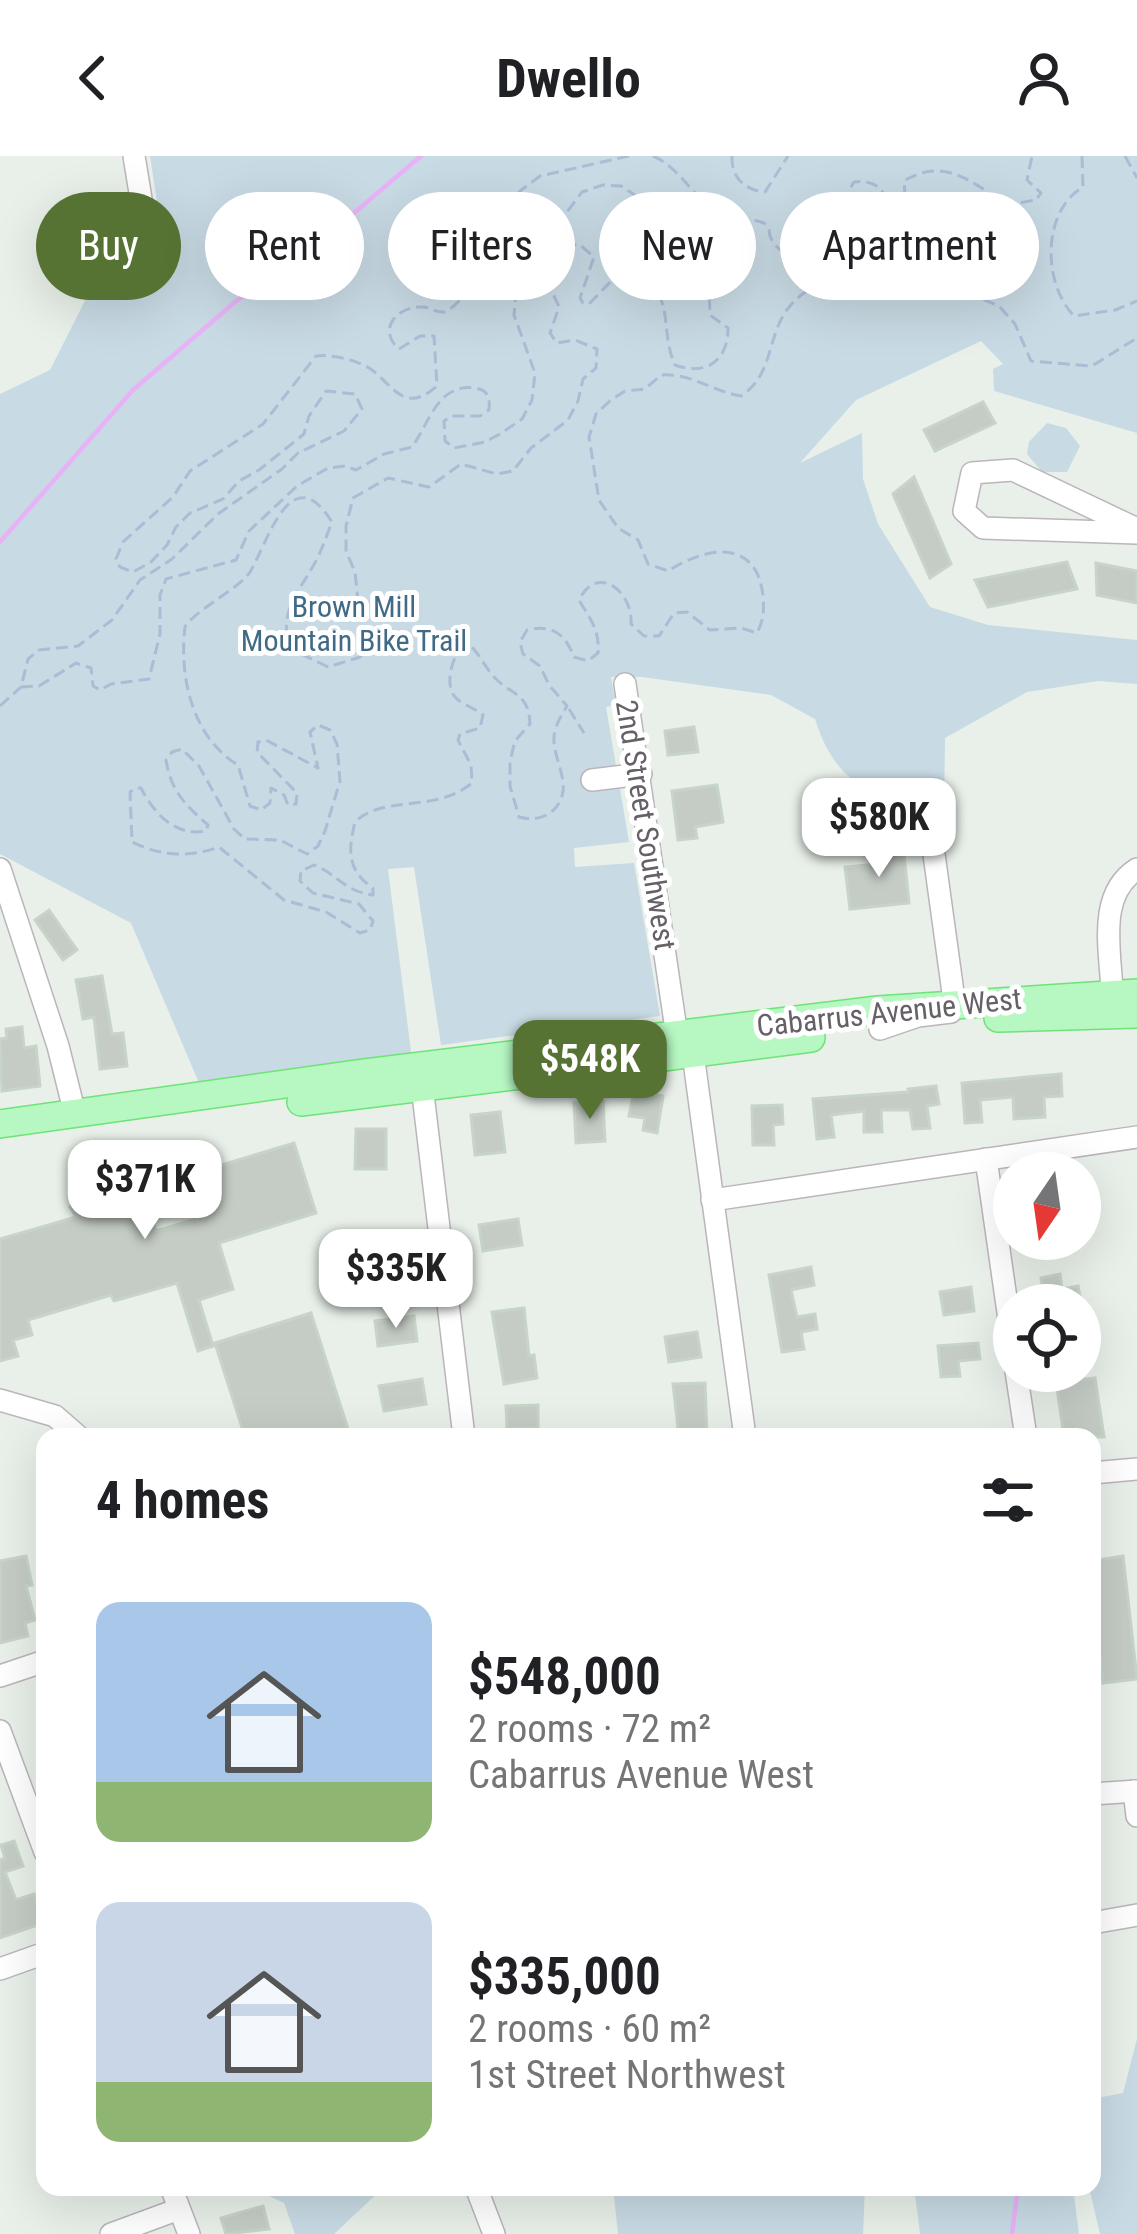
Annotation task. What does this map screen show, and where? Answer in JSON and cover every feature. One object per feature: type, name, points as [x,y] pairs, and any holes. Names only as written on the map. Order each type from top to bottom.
[{"type":"main road","name":"Cabarrus Avenue West","points":[[0,1143],[422,1086],[955,1003],[1125,993]]},
{"type":"main road","name":"Cabarrus Avenue West","points":[[0,1124],[363,1073],[1004,1017],[1137,1014]]},
{"type":"street","points":[[134,156],[140,192]]},
{"type":"street","points":[[1013,470],[1137,531],[982,528],[964,511],[972,473],[1013,470]]},
{"type":"street","name":"2nd Street Southwest","points":[[625,685],[687,1042],[744,1428]]},
{"type":"street","points":[[592,780],[640,774]]},
{"type":"street","points":[[880,1029],[918,1016],[951,1012],[955,1003],[932,840]]},
{"type":"street","points":[[0,869],[58,1046],[75,1114]]},
{"type":"street","points":[[1125,993],[1111,904],[1117,889],[1137,869]]},
{"type":"street","points":[[422,1086],[463,1428]]},
{"type":"street","points":[[712,1200],[1137,1137]]},
{"type":"street","points":[[986,1159],[1004,1284]]},
{"type":"street","points":[[1019,1392],[1025,1428]]},
{"type":"street","points":[[0,1400],[55,1416],[69,1428]]},
{"type":"street","points":[[1101,1472],[1137,1469]]},
{"type":"street","points":[[0,1676],[36,1663]]},
{"type":"street","points":[[0,1731],[36,1828]]},
{"type":"street","points":[[1101,1793],[1135,1791],[1137,1816]]},
{"type":"street","points":[[1101,1921],[1137,1915]]},
{"type":"street","points":[[0,1969],[36,1956]]},
{"type":"street","points":[[479,2196],[494,2234]]},
{"type":"street","points":[[111,2234],[175,2198],[189,2234]]},
{"type":"path","points":[[0,706],[21,687],[28,658],[39,650],[78,646],[112,620],[140,580],[172,560],[218,514],[298,453],[344,431],[356,418],[362,409],[355,394],[326,391],[309,416],[304,434],[260,470],[238,481],[224,499],[190,513],[151,562],[133,572],[120,567],[116,559],[123,542],[173,497],[190,471],[263,424],[316,356],[346,359],[371,369],[392,392],[408,398],[425,396],[436,386],[434,336],[420,335],[399,349],[389,336],[394,317],[424,307],[445,312],[457,304],[463,291],[458,262],[486,244],[520,191],[540,176],[629,156]]},
{"type":"path","points":[[653,156],[663,160],[728,222],[760,222],[789,256],[818,260],[835,241],[842,201],[854,182],[866,180],[877,186],[894,209],[893,225],[900,238],[920,248],[929,246],[934,221],[905,196],[904,181],[918,168],[931,164],[970,175],[1007,206],[1036,200],[1041,193],[1027,181],[1032,156]]},
{"type":"path","points":[[732,156],[734,174],[742,184],[765,192],[788,156]]},
{"type":"path","points":[[1082,156],[1082,188],[1070,195],[1056,225],[1051,259],[1054,287],[1074,316],[1115,310],[1137,301]]},
{"type":"path","points":[[1125,156],[1137,178]]},
{"type":"path","points":[[21,687],[39,686],[76,663],[91,668],[94,686],[100,690],[149,679],[166,579],[236,560],[249,532],[315,473],[345,466],[356,470],[384,454],[412,447],[436,403],[446,396],[476,388],[486,392],[490,401],[489,410],[480,416],[451,416],[444,422],[446,441],[454,448],[485,442],[522,419],[532,400],[535,374],[514,315],[517,278],[582,192],[603,185],[621,186],[671,224],[680,261],[709,284],[710,314],[728,328],[729,336],[716,364],[703,371],[675,365],[668,352],[669,322],[656,291],[643,276],[620,272],[590,304],[583,303],[582,288],[594,257],[579,244],[560,247],[546,262],[549,285],[560,307],[550,333],[557,343],[575,340],[597,349],[596,368],[583,379],[568,420],[531,448],[513,471],[497,474],[461,464],[429,487],[388,478],[353,498],[346,550],[374,644],[360,657],[328,667],[291,649],[286,617],[291,600],[332,522],[323,507],[309,499],[297,498],[285,507],[248,576],[185,627],[184,684],[191,706],[222,755],[238,765],[250,806],[261,810],[270,803],[271,788],[284,795],[289,805],[296,804],[297,793],[257,752],[258,742],[266,740],[318,768],[310,732],[318,725],[330,730],[337,744],[340,781],[318,847],[307,854],[280,840],[245,839],[234,829],[199,766],[182,749],[166,760],[170,783],[184,804],[208,825],[206,831],[190,833],[177,828],[158,815],[141,788],[136,788],[130,792],[132,842],[159,855],[219,847],[284,900],[326,912],[360,933],[370,930],[373,921],[359,904],[313,893],[300,880],[301,871],[314,865],[326,869],[350,892],[373,895],[373,888],[358,879],[351,867],[355,822],[367,811],[445,801],[472,783],[471,765],[458,740],[460,734],[484,722],[483,715],[457,700],[450,687],[453,659],[460,648],[472,647],[497,681],[513,689],[530,708],[530,724],[514,740],[510,761],[510,786],[519,817],[544,817],[556,808],[563,789],[554,740],[556,724],[567,706]]},
{"type":"path","points":[[584,733],[549,686],[540,665],[524,654],[520,642],[527,630],[555,630],[567,638],[574,657],[588,661],[598,653],[596,626],[579,600],[582,591],[595,584],[612,584],[626,596],[632,624],[644,636],[658,636],[674,614],[687,612],[710,630],[740,628],[757,633],[764,613],[761,579],[754,566],[739,555],[702,553],[668,571],[657,571],[648,565],[638,540],[618,528],[599,500],[589,437],[596,414],[611,400],[625,391],[646,389],[661,375],[682,374],[742,396],[760,382],[790,304],[808,287],[839,272],[846,260],[861,258],[874,266],[868,284],[872,291],[884,290],[893,261],[911,252],[937,264],[965,292],[1006,313],[1031,361],[1091,366],[1137,338]]},
{"type":"green space","name":"Brown Mill Mountain Bike Trail","points":[[150,156],[1137,156],[1137,433],[994,391],[993,369],[1003,364],[981,341],[856,400],[800,463],[862,433],[863,479],[878,524],[930,607],[988,625],[1137,640],[1137,684],[1098,681],[1027,692],[945,738],[944,812],[880,794],[848,776],[825,744],[815,719],[771,695],[611,677],[616,705],[606,707],[629,842],[574,848],[575,867],[634,863],[660,1016],[441,1045],[414,867],[388,869],[413,1068],[205,1097],[131,923],[0,854],[0,394],[50,370],[85,300],[181,300],[181,192],[156,192]]},
{"type":"green space","points":[[1047,423],[1066,428],[1080,446],[1067,472],[1042,472],[1027,454],[1029,442]]},
{"type":"green space","points":[[1137,2039],[1137,2234],[1100,2234],[1091,2196],[1101,2196],[1101,2097],[1123,2093]]},
{"type":"green space","points":[[269,2196],[374,2196],[334,2234],[295,2234],[284,2203]]},
{"type":"green space","points":[[614,2196],[865,2196],[863,2234],[618,2234]]},
{"type":"green space","points":[[915,2196],[1074,2196],[1079,2234],[920,2234]]},
{"type":"building","points":[[983,402],[995,423],[935,451],[924,430]]},
{"type":"building","points":[[914,477],[951,564],[930,578],[893,494]]},
{"type":"building","points":[[1067,562],[1077,589],[988,607],[975,580]]},
{"type":"building","points":[[1096,563],[1137,571],[1137,603],[1097,595]]},
{"type":"building","points":[[694,727],[698,752],[668,755],[665,731]]},
{"type":"building","points":[[717,785],[723,822],[695,827],[697,838],[678,840],[672,791]]},
{"type":"building","points":[[903,845],[909,903],[850,909],[845,867],[878,864],[876,847]]},
{"type":"building","points":[[49,910],[77,950],[63,960],[35,920]]},
{"type":"building","points":[[102,976],[112,1034],[123,1033],[127,1066],[100,1069],[94,1017],[83,1019],[76,980]]},
{"type":"building","points":[[22,1027],[24,1048],[36,1046],[40,1086],[2,1091],[0,1039],[7,1038],[6,1029]]},
{"type":"building","points":[[1061,1074],[1062,1096],[1044,1097],[1045,1117],[1014,1119],[1013,1097],[980,1100],[982,1122],[965,1123],[962,1083]]},
{"type":"building","points":[[936,1086],[939,1104],[927,1106],[930,1128],[913,1129],[910,1110],[881,1110],[882,1132],[864,1132],[864,1111],[831,1115],[834,1137],[817,1139],[813,1099]]},
{"type":"building","points":[[634,1091],[663,1096],[657,1133],[643,1130],[645,1118],[629,1116]]},
{"type":"building","points":[[603,1101],[605,1141],[576,1143],[574,1103]]},
{"type":"building","points":[[782,1105],[783,1124],[773,1125],[774,1145],[753,1145],[752,1106]]},
{"type":"building","points":[[500,1112],[505,1152],[475,1155],[471,1115]]},
{"type":"building","points":[[356,1129],[386,1129],[386,1169],[355,1169]]},
{"type":"building","points":[[294,1143],[316,1213],[219,1243],[233,1289],[199,1300],[213,1346],[198,1351],[177,1283],[114,1301],[111,1295],[28,1320],[32,1335],[13,1340],[18,1356],[0,1361],[0,1239],[76,1217],[70,1207],[75,1204],[71,1190],[152,1166],[164,1188],[144,1194],[156,1231],[206,1216],[192,1174]]},
{"type":"building","points":[[518,1219],[522,1245],[483,1251],[479,1225]]},
{"type":"building","points":[[404,1238],[404,1263],[362,1264],[361,1240]]},
{"type":"building","points":[[811,1267],[814,1285],[791,1290],[797,1317],[815,1314],[817,1329],[801,1332],[804,1349],[782,1352],[769,1275]]},
{"type":"building","points":[[1060,1274],[1061,1284],[1042,1284],[1041,1278]]},
{"type":"building","points":[[971,1287],[974,1311],[944,1315],[940,1292]]},
{"type":"building","points":[[524,1308],[529,1356],[534,1355],[537,1378],[504,1384],[492,1312]]},
{"type":"building","points":[[311,1313],[348,1428],[242,1428],[215,1343]]},
{"type":"building","points":[[414,1316],[417,1341],[378,1346],[375,1321]]},
{"type":"building","points":[[697,1332],[701,1357],[669,1362],[665,1337]]},
{"type":"building","points":[[978,1343],[980,1359],[958,1361],[960,1376],[941,1377],[938,1346]]},
{"type":"building","points":[[422,1379],[426,1404],[384,1411],[379,1386]]},
{"type":"building","points":[[705,1383],[707,1428],[678,1428],[673,1384]]},
{"type":"building","points":[[1058,1392],[1097,1392],[1104,1437],[1101,1428],[1063,1428]]},
{"type":"building","points":[[538,1405],[538,1428],[507,1428],[506,1406]]},
{"type":"building","points":[[26,1556],[32,1585],[26,1586],[35,1620],[25,1623],[28,1636],[0,1643],[0,1561]]},
{"type":"building","points":[[1123,1556],[1137,1679],[1103,1683],[1101,1560]]},
{"type":"building","points":[[14,1841],[23,1866],[5,1872],[16,1900],[34,1894],[36,1925],[0,1938],[0,1860],[5,1858],[1,1845]]},
{"type":"building","points":[[263,2206],[269,2229],[226,2234],[221,2218]]},
{"type":"waterway","points":[[0,542],[133,390],[235,302],[328,235],[421,156]]},
{"type":"waterway","points":[[1012,2234],[1017,2196]]}]
